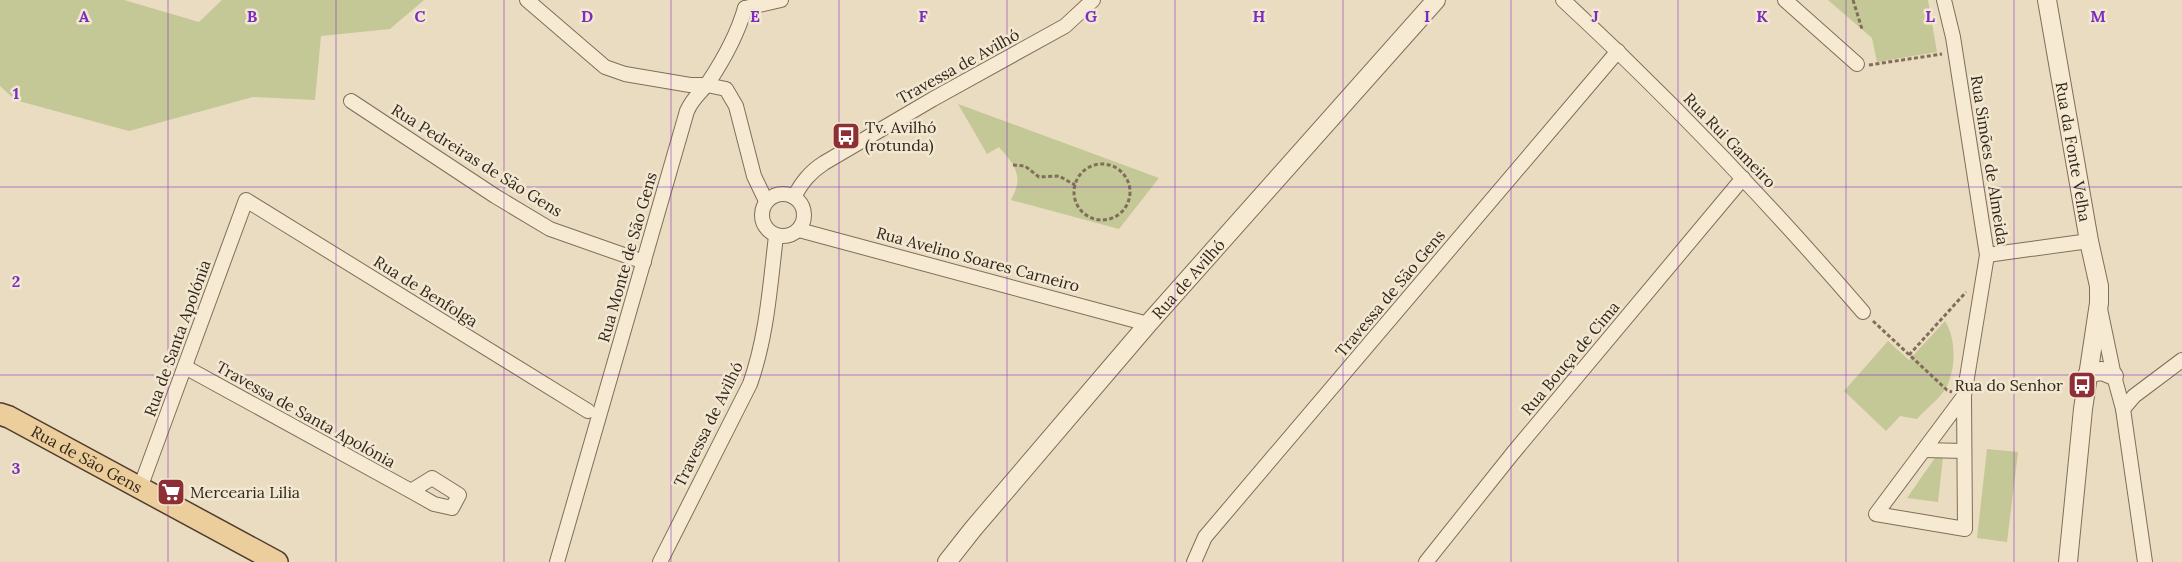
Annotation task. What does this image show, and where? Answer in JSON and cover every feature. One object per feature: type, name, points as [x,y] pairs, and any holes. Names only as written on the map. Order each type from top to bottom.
[{"type":"main road","name":"Rua de São Gens","points":[[0,414],[9,417],[278,562]]},
{"type":"street","name":"Rua Monte de São Gens","points":[[557,562],[687,111],[693,98],[706,85],[739,31],[743,4],[781,0]]},
{"type":"street","name":"Travessa de Avilhó","points":[[794,197],[810,172],[932,99],[1065,26],[1093,0]]},
{"type":"street","name":"Rua de Avilhó","points":[[947,562],[972,529],[1148,324],[1436,0]]},
{"type":"street","name":"Rua Rui Gameiro","points":[[1563,0],[1618,51],[1743,178],[1793,230],[1863,312]]},
{"type":"street","points":[[1784,0],[1857,64]]},
{"type":"street","name":"Rua Simões de Almeida","points":[[1944,0],[1955,52],[1987,255],[2088,241]]},
{"type":"street","name":"Rua da Fonte Velha","points":[[2047,0],[2088,241],[2099,286],[2099,303],[2083,409],[2068,562]]},
{"type":"street","points":[[530,1],[606,67],[624,74],[726,89],[736,106],[754,176],[766,201]]},
{"type":"street","name":"Travessa de São Gens","points":[[1194,562],[1205,537],[1618,51]]},
{"type":"street","name":"Rua Pedreiras de São Gens","points":[[351,101],[495,196],[550,229],[644,262]]},
{"type":"street","name":"Rua Bouça de Cima","points":[[1426,562],[1513,453],[1743,178]]},
{"type":"street","points":[[780,194],[794,197],[799,201],[804,212],[799,230],[788,236],[776,236],[769,232],[762,220],[761,213],[766,201],[780,194]]},
{"type":"street","name":"Rua de Santa Apolónia","points":[[140,488],[246,200]]},
{"type":"street","name":"Rua de Benfolga","points":[[246,200],[588,411]]},
{"type":"street","name":"Rua Avelino Soares Carneiro","points":[[799,230],[1148,324]]},
{"type":"street","name":"Travessa de Avilhó","points":[[660,562],[750,384],[758,363],[763,342],[776,236]]},
{"type":"street","points":[[1964,396],[1876,514],[1965,529],[1964,396],[1987,255]]},
{"type":"street","name":"Rua da Fonte Velha","points":[[2099,303],[2123,409]]},
{"type":"street","points":[[2145,562],[2123,409],[2134,396],[2182,360]]},
{"type":"street","name":"Travessa de Santa Apolónia","points":[[185,367],[411,491]]},
{"type":"street","points":[[2088,373],[2102,371],[2114,376]]},
{"type":"street","points":[[1924,450],[1964,451]]},
{"type":"path","points":[[1853,0],[1862,29]]},
{"type":"path","points":[[1857,64],[1860,67],[1955,52]]},
{"type":"path","points":[[1013,165],[1025,166],[1039,177],[1059,176],[1075,185]]},
{"type":"path","points":[[1092,166],[1110,166],[1124,177],[1128,185],[1128,202],[1116,216],[1107,220],[1089,217],[1076,204],[1075,185],[1084,170],[1092,166]]},
{"type":"path","points":[[1910,355],[1972,286],[1982,278]]},
{"type":"path","points":[[1863,312],[1947,390],[1964,396]]},
{"type":"green space","points":[[0,0],[124,0],[199,22],[222,0],[424,0],[390,29],[321,36],[315,100],[253,97],[129,131],[15,100],[0,86]]},
{"type":"green space","points":[[1828,0],[1928,0],[1937,52],[1877,62],[1872,38]]},
{"type":"green space","points":[[958,104],[1159,178],[1119,229],[1011,200],[1017,185],[1014,166],[999,147],[987,154]]},
{"type":"green space","points":[[1945,321],[1949,328],[1954,352],[1951,377],[1946,388],[1939,398],[1917,419],[1900,416],[1886,431],[1844,391],[1888,341],[1909,360]]},
{"type":"green space","points":[[1987,449],[2018,452],[2007,542],[1977,538]]},
{"type":"green space","points":[[1937,455],[1943,457],[1938,502],[1907,498]]},
{"type":"place","name":"Tv. Avilhó (rotunda)","points":[[846,136]]},
{"type":"place","name":"Rua do Senhor","points":[[2082,385]]},
{"type":"place","name":"Mercearia Lilia","points":[[171,492]]}]
